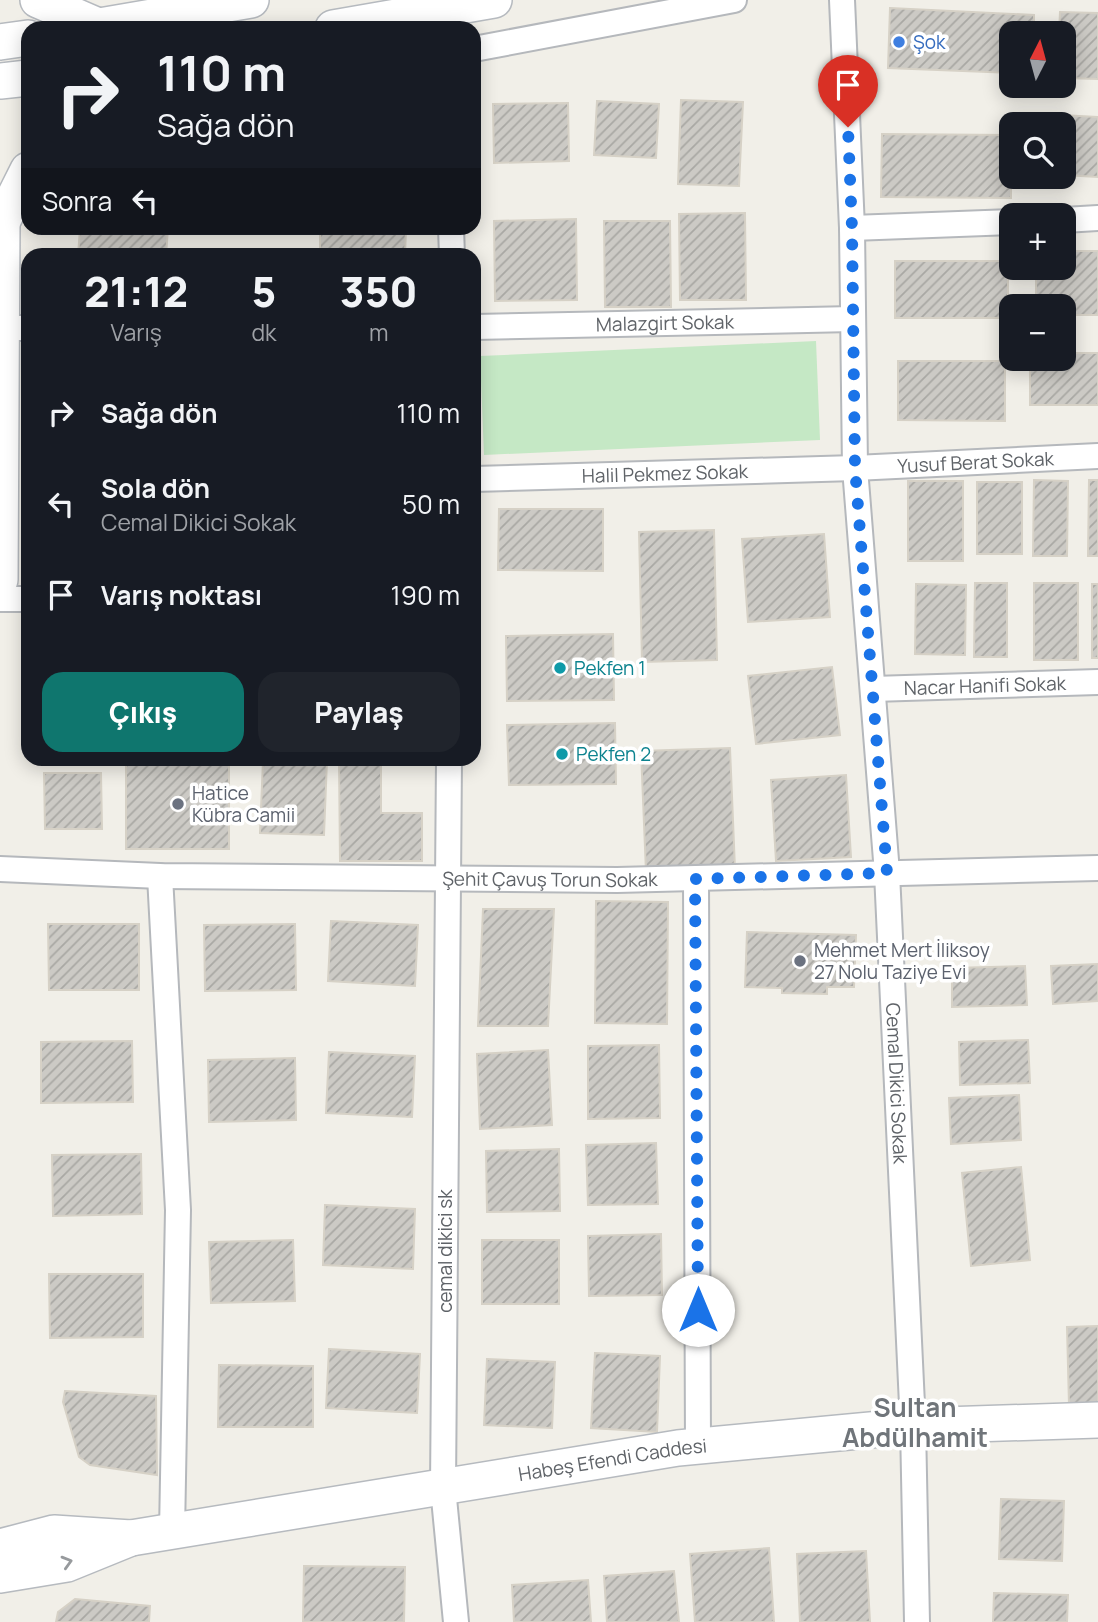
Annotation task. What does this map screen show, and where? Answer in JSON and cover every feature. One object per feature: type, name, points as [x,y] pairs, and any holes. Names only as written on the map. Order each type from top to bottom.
[{"type":"street","points":[[38,0],[81,21]]},
{"type":"street","points":[[128,21],[251,0]]},
{"type":"street","points":[[412,21],[446,18],[494,0]]},
{"type":"street","points":[[481,48],[734,0]]},
{"type":"street","name":"Cemal Dikici Sokak","points":[[842,0],[852,228],[855,468],[887,873],[913,1426],[917,1622]]},
{"type":"street","points":[[0,43],[21,39]]},
{"type":"street","points":[[0,81],[21,79]]},
{"type":"street","points":[[0,580],[15,328],[1,216],[21,182]]},
{"type":"street","points":[[1076,219],[1098,218]]},
{"type":"street","points":[[852,228],[999,222]]},
{"type":"street","name":"Malazgirt Sokak","points":[[481,327],[853,319]]},
{"type":"street","name":"Yusuf Berat Sokak","points":[[855,468],[1098,456]]},
{"type":"street","name":"Halil Pekmez Sokak","points":[[481,479],[855,468]]},
{"type":"street","points":[[0,600],[21,599]]},
{"type":"street","name":"Nacar Hanifi Sokak","points":[[873,689],[1098,682]]},
{"type":"street","name":"cemal dikici sk","points":[[449,766],[443,1488],[456,1622]]},
{"type":"street","name":"Şehit Çavuş Torun Sokak","points":[[0,869],[160,876],[449,880],[695,879],[1098,869]]},
{"type":"street","points":[[160,876],[177,1210],[172,1532]]},
{"type":"street","points":[[695,879],[698,1446]]},
{"type":"street","name":"Habeş Efendi Caddesi","points":[[0,1547],[54,1533],[131,1538],[678,1448],[913,1426],[1098,1420]]},
{"type":"street","name":"Habeş Efendi Caddesi","points":[[0,1575],[67,1564],[131,1538]]},
{"type":"green space","points":[[816,341],[820,440],[484,455],[481,356]]},
{"type":"building","points":[[890,8],[1034,15],[1034,21],[999,21],[999,72],[888,68]]},
{"type":"building","points":[[1060,12],[1098,13],[1098,79],[1076,78],[1076,21],[1060,21]]},
{"type":"building","points":[[681,100],[743,102],[739,186],[678,184]]},
{"type":"building","points":[[597,101],[659,104],[656,158],[594,155]]},
{"type":"building","points":[[568,103],[569,161],[494,163],[493,104]]},
{"type":"building","points":[[1076,116],[1098,117],[1098,177],[1076,176]]},
{"type":"building","points":[[882,134],[999,135],[999,189],[1011,189],[1011,198],[881,197]]},
{"type":"building","points":[[745,213],[746,300],[680,300],[679,214]]},
{"type":"building","points":[[576,219],[577,300],[495,301],[494,221]]},
{"type":"building","points":[[604,221],[670,221],[671,307],[605,307]]},
{"type":"building","points":[[80,235],[168,235],[167,248],[79,248]]},
{"type":"building","points":[[320,235],[406,235],[405,248],[320,248]]},
{"type":"building","points":[[1076,251],[1098,251],[1098,315],[1076,315],[1076,294],[1036,294],[1036,280],[1076,280]]},
{"type":"building","points":[[895,261],[999,261],[999,280],[1008,280],[1008,294],[999,294],[999,318],[895,318]]},
{"type":"building","points":[[1076,353],[1098,353],[1098,405],[1030,405],[1030,371],[1076,371]]},
{"type":"building","points":[[898,361],[999,361],[999,371],[1005,371],[1005,421],[898,420]]},
{"type":"building","points":[[1034,480],[1068,481],[1067,556],[1033,556]]},
{"type":"building","points":[[1089,480],[1098,480],[1098,556],[1088,556]]},
{"type":"building","points":[[908,481],[963,481],[963,561],[908,561]]},
{"type":"building","points":[[977,482],[1022,482],[1022,554],[977,554]]},
{"type":"building","points":[[499,509],[603,509],[603,571],[498,570]]},
{"type":"building","points":[[714,530],[717,660],[642,662],[639,532]]},
{"type":"building","points":[[824,534],[830,617],[748,622],[742,539]]},
{"type":"building","points":[[975,583],[1007,583],[1007,657],[974,657]]},
{"type":"building","points":[[1034,583],[1078,583],[1078,660],[1034,660]]},
{"type":"building","points":[[916,584],[966,585],[965,655],[915,654]]},
{"type":"building","points":[[1092,584],[1098,584],[1098,658],[1092,658]]},
{"type":"building","name":"Pekfen 1","points":[[613,634],[614,700],[507,701],[506,636]]},
{"type":"building","points":[[832,667],[840,735],[756,744],[748,676]]},
{"type":"building","name":"Pekfen 2","points":[[615,723],[616,784],[509,785],[507,725]]},
{"type":"building","points":[[730,748],[735,869],[646,872],[641,751]]},
{"type":"building","name":"Hatice Kübra Camii","points":[[126,766],[229,766],[229,849],[126,849]]},
{"type":"building","points":[[263,766],[327,766],[324,835],[260,833]]},
{"type":"building","points":[[339,766],[381,766],[381,813],[422,813],[422,861],[340,861]]},
{"type":"building","points":[[44,773],[101,773],[102,829],[45,829]]},
{"type":"building","points":[[846,775],[851,857],[776,861],[771,780]]},
{"type":"building","points":[[596,901],[668,902],[667,1024],[595,1023]]},
{"type":"building","points":[[483,909],[554,909],[548,1026],[478,1026]]},
{"type":"building","points":[[331,921],[418,925],[415,986],[328,981]]},
{"type":"building","points":[[48,924],[139,924],[139,990],[49,990]]},
{"type":"building","points":[[295,924],[296,990],[205,991],[204,925]]},
{"type":"building","name":"Mehmet Mert İliksoy 27 Nolu Taziye Evi","points":[[747,932],[856,935],[854,987],[827,987],[827,994],[782,993],[782,988],[745,987]]},
{"type":"building","points":[[1098,964],[1098,1001],[1053,1004],[1051,966]]},
{"type":"building","points":[[1025,966],[1027,1005],[952,1007],[952,968]]},
{"type":"building","points":[[1028,1040],[1030,1083],[960,1085],[959,1042]]},
{"type":"building","points":[[132,1041],[133,1102],[41,1103],[41,1042]]},
{"type":"building","points":[[659,1045],[660,1118],[588,1119],[588,1046]]},
{"type":"building","points":[[548,1050],[552,1125],[480,1129],[477,1054]]},
{"type":"building","points":[[329,1052],[415,1056],[412,1117],[326,1113]]},
{"type":"building","points":[[295,1058],[296,1120],[209,1122],[208,1060]]},
{"type":"building","points":[[1019,1095],[1021,1140],[951,1144],[949,1098]]},
{"type":"building","points":[[656,1143],[658,1204],[588,1205],[586,1145]]},
{"type":"building","points":[[559,1149],[560,1211],[487,1212],[486,1151]]},
{"type":"building","points":[[141,1154],[142,1214],[53,1216],[52,1155]]},
{"type":"building","points":[[1021,1167],[1030,1260],[971,1266],[962,1173]]},
{"type":"building","points":[[325,1205],[415,1209],[413,1269],[323,1265]]},
{"type":"building","points":[[661,1234],[662,1295],[589,1296],[588,1236]]},
{"type":"building","points":[[293,1240],[295,1301],[211,1303],[209,1242]]},
{"type":"building","points":[[482,1240],[559,1240],[559,1304],[482,1304]]},
{"type":"building","points":[[49,1274],[143,1274],[143,1337],[50,1338]]},
{"type":"building","points":[[1098,1326],[1098,1405],[1069,1405],[1067,1327]]},
{"type":"building","points":[[329,1349],[420,1354],[417,1413],[326,1408]]},
{"type":"building","points":[[595,1353],[660,1356],[657,1432],[591,1428]]},
{"type":"building","points":[[487,1359],[555,1362],[552,1428],[484,1425]]},
{"type":"building","points":[[219,1365],[313,1366],[313,1427],[218,1427]]},
{"type":"building","points":[[65,1391],[156,1396],[157,1475],[90,1465],[79,1457],[63,1402]]},
{"type":"building","points":[[1001,1499],[1064,1501],[1062,1561],[999,1559]]},
{"type":"building","points":[[769,1548],[774,1622],[695,1622],[690,1554]]},
{"type":"building","points":[[866,1551],[870,1622],[800,1622],[797,1554]]},
{"type":"building","points":[[304,1566],[405,1567],[404,1622],[303,1622]]},
{"type":"building","points":[[674,1571],[679,1622],[607,1622],[604,1576]]},
{"type":"building","points":[[588,1580],[591,1622],[514,1622],[512,1585]]},
{"type":"building","points":[[994,1593],[1068,1595],[1067,1622],[993,1622]]},
{"type":"building","points":[[75,1599],[150,1606],[149,1622],[56,1622],[58,1612]]},
{"type":"place","name":"Şok","points":[[899,42]]},
{"type":"place","name":"Pekfen 1","points":[[560,668]]},
{"type":"place","name":"Pekfen 2","points":[[562,754]]},
{"type":"place","name":"Hatice Kübra Camii","points":[[178,804]]},
{"type":"place","name":"Mehmet Mert İliksoy 27 Nolu Taziye Evi","points":[[800,961]]},
{"type":"district","name":"Sultan Abdülhamit","points":[[915,1422]]},
{"type":"route","points":[[698,1310],[695,879],[887,873],[855,468],[848,127]]}]
